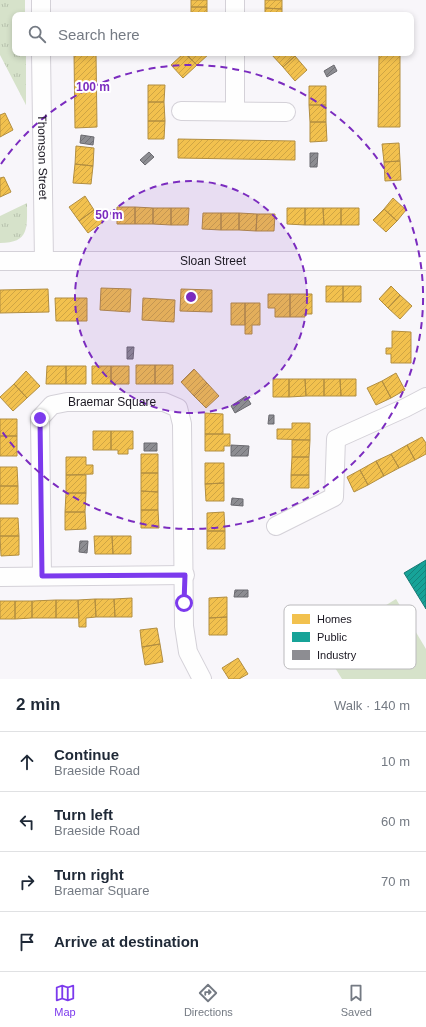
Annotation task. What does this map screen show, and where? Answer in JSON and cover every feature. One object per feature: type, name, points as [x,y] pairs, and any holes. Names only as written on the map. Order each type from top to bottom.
[{"type":"street","points":[[40,0],[41,12]]},
{"type":"street","points":[[235,0],[235,12]]},
{"type":"street","name":"Thomson Street","points":[[41,56],[44,261]]},
{"type":"street","points":[[235,56],[235,111]]},
{"type":"street","points":[[181,111],[286,112]]},
{"type":"street","name":"Sloan Street","points":[[0,261],[426,262]]},
{"type":"street","points":[[276,526],[334,497],[336,439],[426,397]]},
{"type":"street","name":"Braemar Square","points":[[42,576],[40,418],[52,405],[67,402],[164,402],[178,408],[182,424],[185,575]]},
{"type":"street","points":[[0,577],[185,575],[184,603],[188,652],[202,679]]},
{"type":"green space","points":[[0,0],[25,0],[25,12],[12,12],[12,56],[26,56],[26,105],[0,55]]},
{"type":"green space","points":[[27,203],[26,226],[22,237],[10,242],[0,243],[0,216]]},
{"type":"green space","points":[[396,599],[400,605],[386,605]]},
{"type":"green space","points":[[416,632],[426,649],[426,679],[342,679],[336,669],[416,669]]},
{"type":"building: Homes","points":[[191,0],[207,0],[207,7],[191,7]]},
{"type":"building: Homes","points":[[265,0],[282,0],[282,9],[265,8]]},
{"type":"building: Homes","points":[[191,7],[207,7],[207,12],[191,12]]},
{"type":"building: Homes","points":[[265,8],[282,9],[282,12],[265,12]]},
{"type":"building: Homes","points":[[74,56],[96,56],[97,127],[75,128]]},
{"type":"building: Homes","points":[[181,56],[187,56],[197,65],[183,78],[171,65]]},
{"type":"building: Homes","points":[[188,56],[207,56],[197,65]]},
{"type":"building: Homes","points":[[273,56],[295,56],[283,67]]},
{"type":"building: Homes","points":[[295,56],[307,70],[295,81],[283,67]]},
{"type":"building: Homes","points":[[379,56],[400,56],[400,127],[378,127]]},
{"type":"building: Homes","points":[[148,85],[165,85],[164,102],[148,102]]},
{"type":"building: Homes","points":[[309,86],[326,86],[326,105],[309,105]]},
{"type":"building: Homes","points":[[148,102],[164,102],[165,121],[148,121]]},
{"type":"building: Homes","points":[[309,105],[326,105],[326,122],[310,122]]},
{"type":"building: Homes","points":[[5,113],[13,130],[0,137],[0,115]]},
{"type":"building: Homes","points":[[148,121],[165,121],[164,139],[148,139]]},
{"type":"building: Homes","points":[[310,122],[326,122],[327,141],[310,142]]},
{"type":"building: Homes","points":[[178,139],[295,141],[295,160],[178,158]]},
{"type":"building: Homes","points":[[399,143],[400,161],[384,162],[382,144]]},
{"type":"building: Homes","points":[[76,146],[94,148],[93,166],[75,164]]},
{"type":"building: Homes","points":[[400,161],[401,180],[385,181],[384,162]]},
{"type":"building: Homes","points":[[75,164],[93,166],[91,184],[73,183]]},
{"type":"building: Homes","points":[[4,177],[11,192],[0,197],[0,178]]},
{"type":"building: Homes","points":[[85,196],[94,210],[79,221],[69,207]]},
{"type":"building: Homes","points":[[393,198],[406,210],[397,221],[384,209]]},
{"type":"building: Homes","points":[[117,207],[135,207],[135,224],[117,224]]},
{"type":"building: Homes","points":[[135,207],[153,208],[153,224],[135,224]]},
{"type":"building: Homes","points":[[153,208],[171,208],[171,225],[153,224]]},
{"type":"building: Homes","points":[[171,208],[189,208],[188,225],[171,225]]},
{"type":"building: Homes","points":[[287,208],[305,208],[305,225],[287,224]]},
{"type":"building: Homes","points":[[305,208],[323,208],[324,225],[305,225]]},
{"type":"building: Homes","points":[[323,208],[341,208],[341,225],[324,225]]},
{"type":"building: Homes","points":[[341,208],[359,208],[359,225],[341,225]]},
{"type":"building: Homes","points":[[384,209],[397,221],[386,232],[373,220]]},
{"type":"building: Homes","points":[[94,210],[103,222],[88,233],[79,221]]},
{"type":"building: Homes","points":[[203,213],[221,213],[221,230],[202,229]]},
{"type":"building: Homes","points":[[221,213],[239,213],[239,230],[221,230]]},
{"type":"building: Homes","points":[[239,213],[257,214],[256,231],[239,230]]},
{"type":"building: Homes","points":[[257,214],[275,214],[274,231],[256,231]]},
{"type":"building: Homes","points":[[326,286],[343,286],[343,302],[326,302]]},
{"type":"building: Homes","points":[[343,286],[361,286],[361,302],[343,302]]},
{"type":"building: Homes","points":[[391,286],[400,295],[388,308],[379,299]]},
{"type":"building: Homes","points":[[101,288],[131,289],[130,312],[100,310]]},
{"type":"building: Homes","points":[[48,289],[49,312],[0,313],[0,290]]},
{"type":"building: Homes","points":[[181,289],[212,290],[212,312],[180,311]]},
{"type":"building: Homes","points":[[268,294],[290,294],[290,317],[275,317],[275,308],[268,308]]},
{"type":"building: Homes","points":[[290,294],[312,294],[312,314],[305,314],[305,317],[290,317]]},
{"type":"building: Homes","points":[[400,295],[412,306],[400,319],[388,308]]},
{"type":"building: Homes","points":[[55,298],[87,298],[87,321],[56,321]]},
{"type":"building: Homes","points":[[143,298],[175,300],[174,322],[142,320]]},
{"type":"building: Homes","points":[[231,303],[245,303],[245,325],[231,325]]},
{"type":"building: Homes","points":[[245,303],[260,303],[260,325],[252,325],[252,334],[245,334]]},
{"type":"building: Homes","points":[[392,331],[411,332],[411,363],[391,363],[391,354],[386,354],[386,348],[392,348]]},
{"type":"building: Homes","points":[[136,365],[155,365],[155,384],[136,384]]},
{"type":"building: Homes","points":[[155,365],[173,365],[173,384],[155,384]]},
{"type":"building: Homes","points":[[47,366],[66,366],[66,384],[46,384]]},
{"type":"building: Homes","points":[[66,366],[86,366],[86,384],[66,384]]},
{"type":"building: Homes","points":[[92,366],[111,366],[111,384],[92,384]]},
{"type":"building: Homes","points":[[111,366],[129,366],[129,384],[111,384]]},
{"type":"building: Homes","points":[[194,369],[207,383],[194,396],[181,382]]},
{"type":"building: Homes","points":[[26,371],[40,386],[27,398],[14,384]]},
{"type":"building: Homes","points":[[396,373],[405,390],[391,398],[382,381]]},
{"type":"building: Homes","points":[[273,379],[289,379],[289,397],[273,397]]},
{"type":"building: Homes","points":[[289,379],[305,379],[306,396],[289,397]]},
{"type":"building: Homes","points":[[305,379],[324,379],[324,396],[306,396]]},
{"type":"building: Homes","points":[[324,379],[340,379],[341,396],[324,396]]},
{"type":"building: Homes","points":[[340,379],[356,379],[356,396],[341,396]]},
{"type":"building: Homes","points":[[382,381],[391,398],[376,405],[367,388]]},
{"type":"building: Homes","points":[[207,383],[219,396],[206,408],[194,396]]},
{"type":"building: Homes","points":[[14,384],[27,398],[13,411],[0,397]]},
{"type":"building: Homes","points":[[205,413],[223,414],[223,434],[205,434]]},
{"type":"building: Homes","points":[[0,419],[17,419],[17,436],[0,436]]},
{"type":"building: Homes","points":[[292,423],[310,423],[310,440],[277,439],[277,429],[292,429]]},
{"type":"building: Homes","points":[[93,431],[111,431],[111,450],[93,450]]},
{"type":"building: Homes","points":[[111,431],[133,431],[133,449],[128,449],[128,454],[118,454],[118,450],[111,450]]},
{"type":"building: Homes","points":[[205,434],[230,434],[230,446],[224,446],[224,451],[205,451]]},
{"type":"building: Homes","points":[[0,436],[17,436],[17,456],[0,456]]},
{"type":"building: Homes","points":[[422,437],[426,443],[426,454],[415,460],[407,445]]},
{"type":"building: Homes","points":[[292,440],[310,440],[309,457],[292,457]]},
{"type":"building: Homes","points":[[407,445],[415,460],[399,468],[391,454]]},
{"type":"building: Homes","points":[[141,454],[158,454],[158,473],[141,473]]},
{"type":"building: Homes","points":[[391,454],[399,468],[384,476],[376,461]]},
{"type":"building: Homes","points":[[66,457],[86,457],[86,465],[93,465],[93,474],[66,475]]},
{"type":"building: Homes","points":[[292,457],[309,457],[309,475],[291,475]]},
{"type":"building: Homes","points":[[376,461],[384,476],[368,485],[360,470]]},
{"type":"building: Homes","points":[[205,463],[224,463],[224,483],[205,484]]},
{"type":"building: Homes","points":[[0,467],[17,467],[18,486],[0,486]]},
{"type":"building: Homes","points":[[360,470],[368,485],[354,492],[347,477]]},
{"type":"building: Homes","points":[[141,473],[158,473],[158,492],[141,491]]},
{"type":"building: Homes","points":[[66,475],[86,475],[86,493],[66,493]]},
{"type":"building: Homes","points":[[291,475],[309,475],[309,488],[291,488]]},
{"type":"building: Homes","points":[[224,483],[224,501],[206,501],[205,484]]},
{"type":"building: Homes","points":[[0,486],[18,486],[18,504],[0,504]]},
{"type":"building: Homes","points":[[141,491],[158,492],[158,510],[141,510]]},
{"type":"building: Homes","points":[[66,493],[86,493],[85,512],[65,512]]},
{"type":"building: Homes","points":[[141,510],[158,510],[159,528],[141,528]]},
{"type":"building: Homes","points":[[65,512],[85,512],[86,529],[65,530]]},
{"type":"building: Homes","points":[[224,512],[225,531],[207,531],[207,513]]},
{"type":"building: Homes","points":[[0,518],[18,518],[19,536],[0,536]]},
{"type":"building: Homes","points":[[207,531],[225,531],[225,549],[207,549]]},
{"type":"building: Homes","points":[[0,536],[19,536],[19,555],[1,556]]},
{"type":"building: Homes","points":[[94,536],[112,536],[113,554],[95,554]]},
{"type":"building: Homes","points":[[112,536],[131,536],[131,554],[113,554]]},
{"type":"building: Homes","points":[[227,597],[227,617],[209,618],[209,598]]},
{"type":"building: Homes","points":[[132,598],[132,617],[115,617],[114,599]]},
{"type":"building: Homes","points":[[95,599],[114,599],[115,617],[96,617]]},
{"type":"building: Homes","points":[[95,599],[96,617],[86,618],[86,627],[79,627],[78,600]]},
{"type":"building: Homes","points":[[56,600],[78,600],[79,618],[56,618]]},
{"type":"building: Homes","points":[[56,600],[56,618],[32,618],[32,601]]},
{"type":"building: Homes","points":[[0,601],[15,601],[15,619],[0,619]]},
{"type":"building: Homes","points":[[15,601],[32,601],[32,618],[15,619]]},
{"type":"building: Homes","points":[[227,617],[227,635],[209,635],[209,618]]},
{"type":"building: Homes","points":[[157,628],[160,644],[142,647],[140,630]]},
{"type":"building: Homes","points":[[160,644],[163,662],[145,665],[142,647]]},
{"type":"building: Homes","points":[[238,658],[248,674],[239,679],[229,679],[222,668]]},
{"type":"building: Public","points":[[426,560],[426,609],[404,573]]},
{"type":"building: Industry","points":[[334,65],[337,71],[327,77],[324,71]]},
{"type":"building: Industry","points":[[81,135],[94,137],[93,145],[80,143]]},
{"type":"building: Industry","points":[[149,152],[154,157],[145,165],[140,160]]},
{"type":"building: Industry","points":[[310,153],[318,153],[317,167],[310,167]]},
{"type":"building: Industry","points":[[127,347],[134,347],[133,359],[127,359]]},
{"type":"building: Industry","points":[[246,396],[251,404],[235,413],[231,406]]},
{"type":"building: Industry","points":[[269,415],[274,415],[274,424],[268,424]]},
{"type":"building: Industry","points":[[144,443],[157,443],[157,451],[144,451]]},
{"type":"building: Industry","points":[[231,445],[249,446],[248,456],[231,456]]},
{"type":"building: Industry","points":[[232,498],[243,499],[243,506],[231,505]]},
{"type":"building: Industry","points":[[80,541],[88,541],[87,553],[79,552]]},
{"type":"building: Industry","points":[[235,590],[248,590],[248,597],[234,597]]},
{"type":"route","points":[[40,418],[42,576],[185,575],[184,603]]}]
